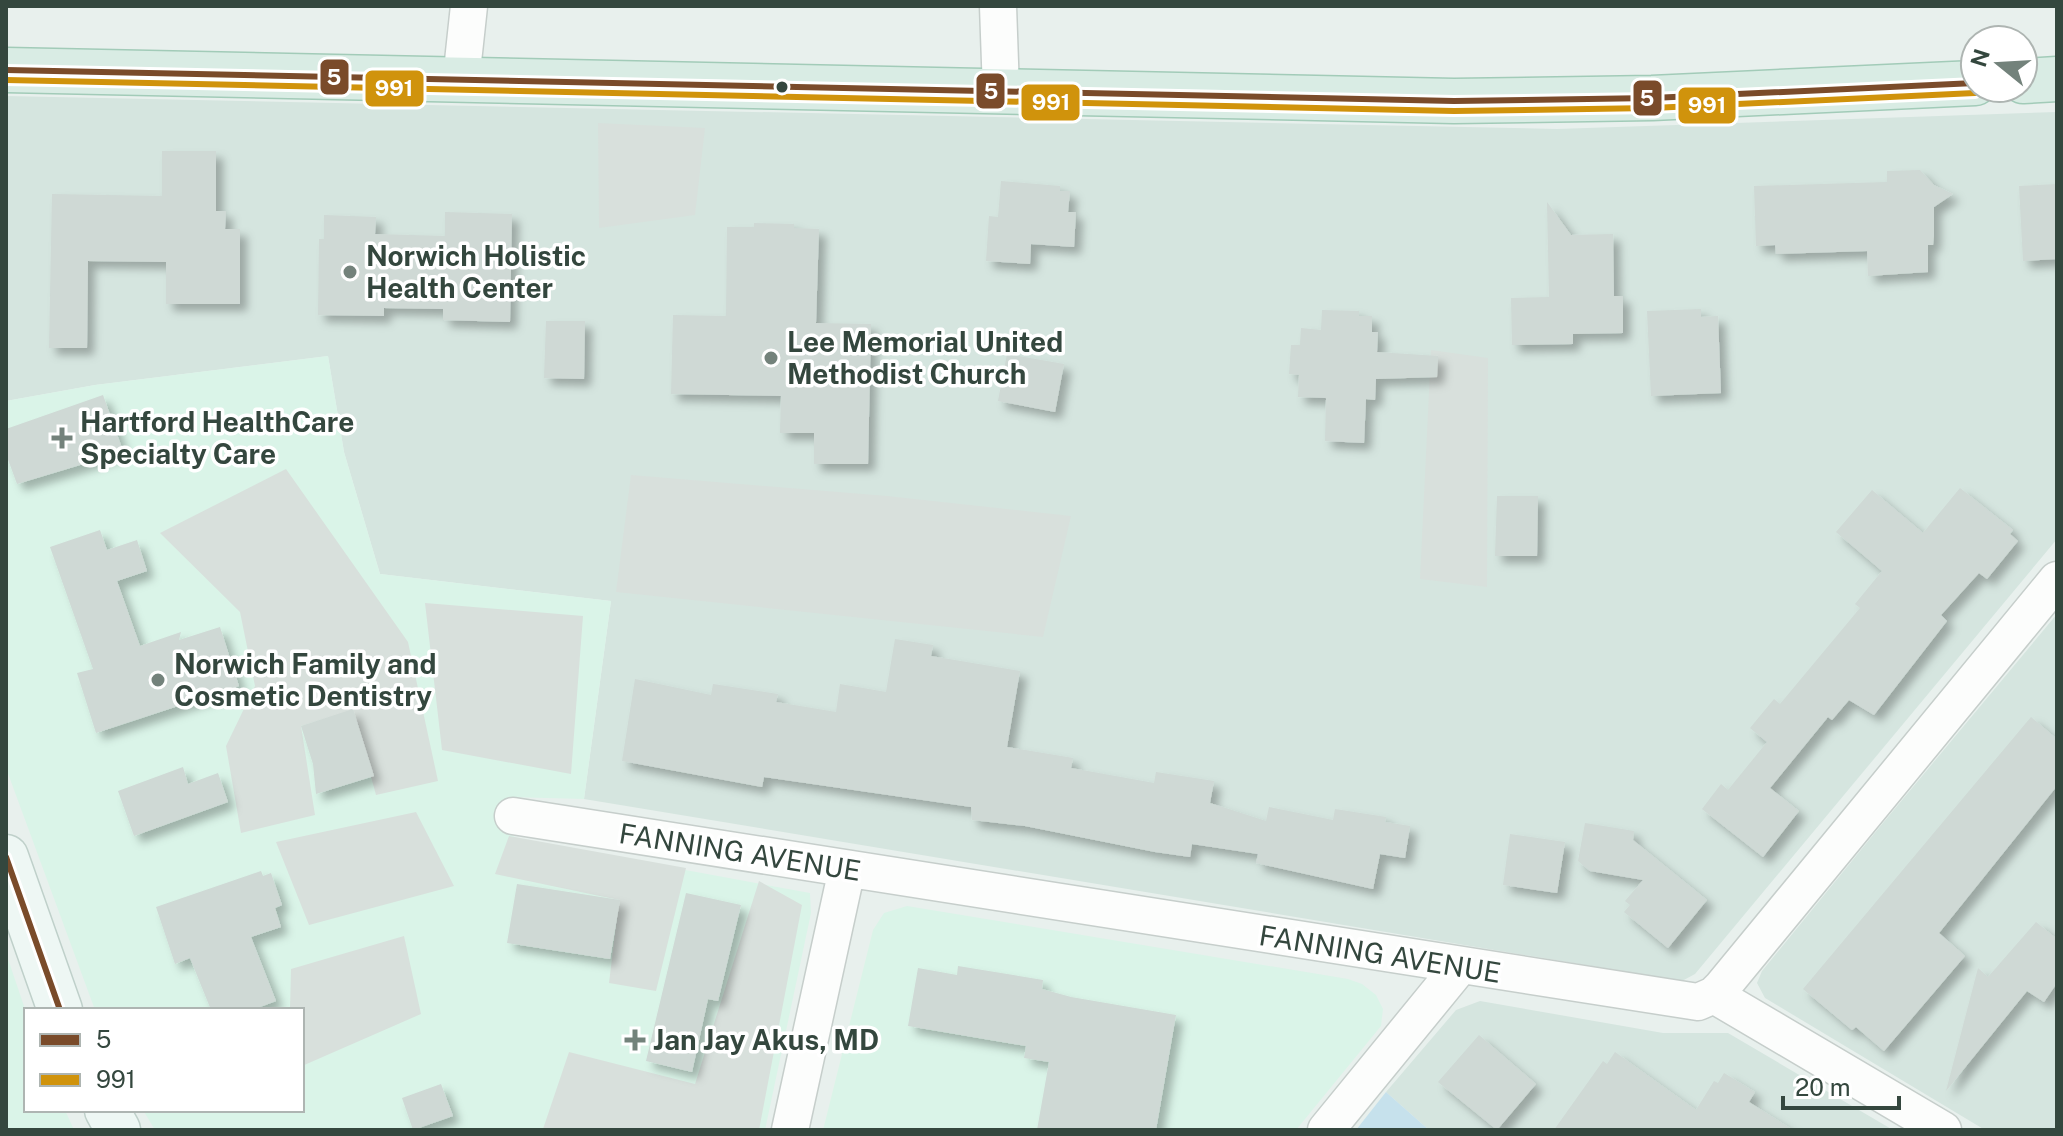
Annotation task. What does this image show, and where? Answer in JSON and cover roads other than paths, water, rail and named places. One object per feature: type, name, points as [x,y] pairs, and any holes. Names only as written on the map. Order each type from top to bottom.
[{"type":"highway","points":[[6,70],[1535,101],[1959,84]]},
{"type":"street","points":[[461,80],[469,6]]},
{"type":"street","points":[[998,6],[1001,91]]},
{"type":"street","points":[[1943,1130],[1714,995],[2057,580]]},
{"type":"street","name":"FANNING AVENUE","points":[[513,816],[1689,1002],[1714,995]]},
{"type":"street","points":[[6,857],[59,1008]]},
{"type":"street","points":[[790,1130],[847,869]]},
{"type":"street","points":[[1326,1130],[1460,966]]},
{"type":"street","points":[[108,1112],[118,1130]]},
{"type":"place","name":"Norwich Holistic Health Center","points":[[350,272]]},
{"type":"place","name":"Lee Memorial United Methodist Church","points":[[771,358]]},
{"type":"place","name":"Hartford HealthCare Specialty Care","points":[[62,438]]},
{"type":"place","name":"Norwich Family and Cosmetic Dentistry","points":[[158,680]]},
{"type":"place","name":"Jan Jay Akus, MD","points":[[635,1040]]}]
